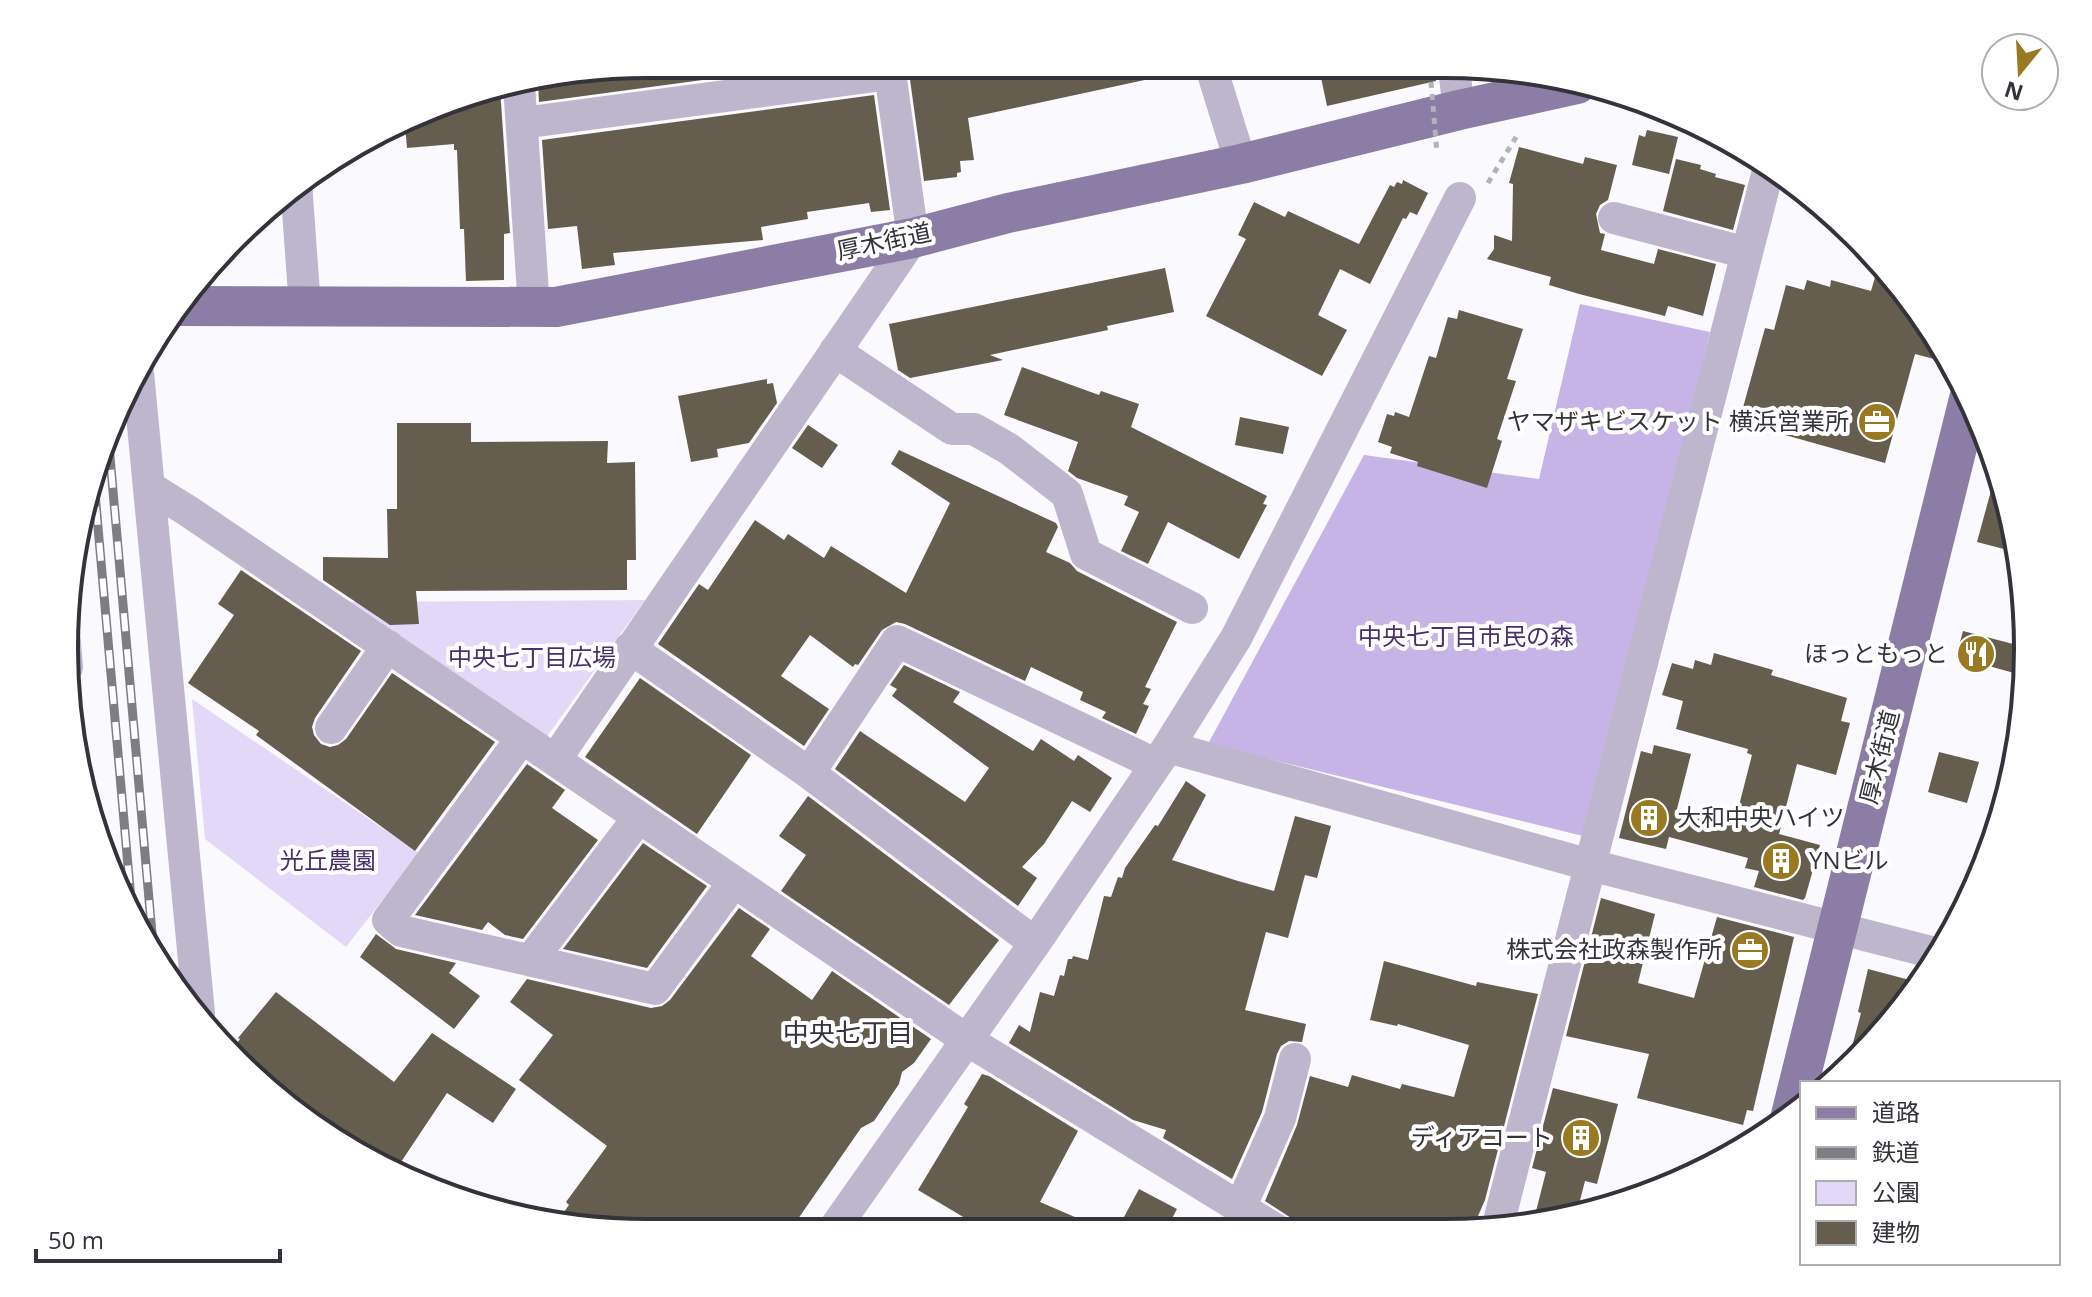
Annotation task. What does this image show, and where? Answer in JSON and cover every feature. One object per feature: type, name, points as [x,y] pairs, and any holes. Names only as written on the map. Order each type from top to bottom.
[{"type":"main road","name":"厚木街道","points":[[192,306],[556,307],[913,238],[1008,213],[1241,164],[1448,87],[1531,85]]},
{"type":"main road","name":"厚木街道","points":[[1795,1097],[1965,417]]},
{"type":"street","points":[[522,123],[834,78]]},
{"type":"street","points":[[555,760],[913,238],[890,78]]},
{"type":"street","points":[[1214,78],[1241,164]]},
{"type":"street","points":[[520,93],[534,308]]},
{"type":"street","points":[[1500,1216],[1766,178]]},
{"type":"street","points":[[841,1219],[1035,943],[1162,756],[1236,638],[1460,198]]},
{"type":"street","points":[[297,199],[305,307]]},
{"type":"street","points":[[1614,218],[1747,253]]},
{"type":"street","points":[[835,351],[952,429],[974,429],[1009,449],[1067,494],[1086,554],[1192,608]]},
{"type":"street","points":[[140,390],[198,998]]},
{"type":"street","points":[[151,488],[967,1040],[1258,1219]]},
{"type":"street","points":[[809,773],[897,641],[1162,756],[1927,951]]},
{"type":"street","points":[[331,728],[388,646]]},
{"type":"street","points":[[630,648],[809,773],[1035,943]]},
{"type":"street","points":[[522,738],[388,920],[401,931],[655,989],[734,882]]},
{"type":"street","points":[[531,960],[639,817]]},
{"type":"street","points":[[1240,1208],[1280,1118],[1295,1059]]},
{"type":"path","points":[[1437,153],[1448,87]]},
{"type":"path","points":[[1498,169],[1521,127]]},
{"type":"green space","name":"中央七丁目市民の森","points":[[1580,304],[1710,332],[1591,838],[1208,744],[1364,455],[1539,479]]},
{"type":"green space","name":"中央七丁目広場","points":[[645,600],[546,738],[342,602]]},
{"type":"green space","name":"光丘農園","points":[[192,699],[419,853],[346,947],[205,839]]},
{"type":"building","points":[[717,78],[539,102],[538,89],[574,83],[611,79]]},
{"type":"building","points":[[910,78],[1154,78],[968,118],[974,160],[960,161],[961,172],[957,173],[957,177],[924,181]]},
{"type":"building","points":[[1321,78],[1436,78],[1436,81],[1327,106]]},
{"type":"building","points":[[874,95],[890,210],[871,212],[869,203],[807,212],[808,219],[761,227],[763,240],[613,253],[615,265],[582,269],[577,226],[548,229],[542,140]]},
{"type":"building","points":[[501,97],[510,233],[504,234],[504,280],[466,281],[464,229],[460,229],[457,150],[454,150],[454,144],[407,148],[406,132]]},
{"type":"building","points":[[1647,130],[1678,137],[1669,174],[1632,165],[1639,135],[1645,137]]},
{"type":"building","points":[[1519,147],[1583,164],[1585,157],[1617,165],[1608,200],[1600,205],[1596,214],[1600,233],[1605,234],[1601,250],[1654,264],[1658,249],[1716,264],[1703,316],[1668,306],[1665,316],[1579,294],[1549,285],[1551,277],[1487,259],[1494,249],[1494,235],[1512,241],[1513,184],[1509,183]]},
{"type":"building","points":[[1676,159],[1701,165],[1700,169],[1716,174],[1715,177],[1745,185],[1733,230],[1663,211]]},
{"type":"building","points":[[1403,180],[1428,193],[1417,215],[1410,212],[1406,219],[1403,218],[1370,284],[1340,269],[1318,315],[1347,330],[1322,376],[1206,316],[1246,239],[1238,235],[1254,202],[1285,217],[1288,211],[1359,244],[1390,185],[1394,187],[1397,182],[1402,184]]},
{"type":"building","points":[[1165,268],[1174,312],[1107,326],[1108,330],[990,355],[1003,360],[910,378],[898,370],[889,324]]},
{"type":"building","points":[[1875,276],[1934,357],[1915,354],[1885,463],[1739,422],[1765,328],[1774,330],[1786,285],[1804,290],[1807,280],[1830,287],[1831,280],[1871,291]]},
{"type":"building","points":[[1459,310],[1523,329],[1507,379],[1516,381],[1497,439],[1502,441],[1487,488],[1417,466],[1418,462],[1390,453],[1392,447],[1378,442],[1387,414],[1394,416],[1395,412],[1409,417],[1429,356],[1436,358],[1448,317],[1457,319]]},
{"type":"building","points":[[1022,367],[1099,395],[1101,391],[1139,404],[1131,427],[1267,496],[1263,504],[1267,505],[1239,559],[1168,522],[1148,564],[1121,551],[1139,512],[1124,505],[1128,496],[1077,478],[1068,471],[1078,442],[1004,415]]},
{"type":"building","points":[[767,379],[767,384],[773,383],[777,403],[749,443],[717,449],[718,457],[691,462],[678,396]]},
{"type":"building","points":[[1240,417],[1289,427],[1283,454],[1235,445]]},
{"type":"building","points":[[397,423],[471,423],[471,442],[608,441],[607,463],[635,462],[636,560],[627,560],[627,590],[416,591],[419,624],[390,625],[323,580],[323,557],[388,558],[387,509],[397,509]]},
{"type":"building","points":[[808,425],[838,445],[822,468],[792,448]]},
{"type":"building","points":[[899,450],[1056,523],[1058,527],[1046,552],[1177,622],[1145,687],[1151,689],[1143,704],[1149,706],[1136,734],[1102,718],[1106,712],[1080,700],[1083,692],[1031,667],[1025,681],[896,622],[882,630],[858,665],[853,667],[810,635],[781,676],[829,709],[804,746],[658,644],[699,584],[708,590],[755,520],[784,540],[788,534],[824,558],[831,546],[906,593],[950,503],[891,464]]},
{"type":"building","points":[[1991,489],[2005,549],[1977,542]]},
{"type":"building","points":[[241,570],[361,651],[315,718],[312,727],[321,744],[330,747],[346,739],[392,673],[495,742],[415,851],[256,735],[259,731],[188,683],[234,615],[218,604]]},
{"type":"building","points":[[1963,631],[2014,644],[2013,673],[1956,657]]},
{"type":"building","points":[[1714,653],[1773,670],[1771,675],[1847,698],[1841,721],[1850,723],[1836,775],[1797,764],[1779,834],[1820,845],[1803,900],[1754,887],[1759,871],[1745,868],[1748,858],[1669,837],[1666,849],[1619,838],[1641,751],[1652,754],[1654,745],[1691,754],[1677,809],[1734,825],[1752,755],[1747,753],[1748,749],[1676,729],[1683,701],[1662,695],[1672,663],[1693,669],[1695,660],[1711,665]]},
{"type":"building","points":[[904,665],[960,692],[953,702],[1033,751],[1041,739],[1074,761],[1078,755],[1112,778],[1090,812],[1072,801],[1044,844],[1022,867],[1037,878],[1018,906],[835,769],[860,731],[965,802],[989,768],[892,696],[897,689],[890,685]]},
{"type":"building","points":[[640,678],[751,755],[697,834],[585,757]]},
{"type":"building","points":[[1939,752],[1979,762],[1967,803],[1928,792]]},
{"type":"building","points":[[527,764],[565,790],[552,808],[598,840],[523,939],[505,935],[488,922],[482,930],[415,915]]},
{"type":"building","points":[[1186,781],[1206,795],[1172,860],[1238,881],[1274,891],[1295,816],[1331,826],[1317,878],[1305,875],[1288,938],[1266,932],[1245,1010],[1306,1024],[1302,1042],[1289,1041],[1281,1046],[1277,1054],[1262,1112],[1232,1179],[1163,1138],[1166,1130],[1133,1120],[1009,1043],[1019,1025],[1030,1032],[1040,992],[1054,996],[1068,959],[1073,956],[1088,960],[1104,896],[1111,897],[1118,877],[1122,878],[1125,868],[1155,825],[1158,826]]},
{"type":"building","points":[[808,796],[999,940],[949,1005],[781,891],[806,855],[779,836]]},
{"type":"building","points":[[643,843],[707,886],[647,968],[563,949]]},
{"type":"building","points":[[1601,898],[1655,914],[1638,983],[1694,998],[1717,917],[1794,937],[1753,1111],[1747,1110],[1743,1125],[1637,1098],[1649,1054],[1566,1036]]},
{"type":"building","points":[[739,908],[770,929],[751,956],[812,1000],[832,971],[931,1039],[914,1063],[902,1072],[899,1084],[874,1121],[861,1128],[798,1219],[611,1218],[564,1212],[569,1205],[566,1202],[607,1146],[519,1080],[553,1035],[510,1002],[527,979],[651,1008],[662,1006],[670,1000]]},
{"type":"building","points":[[376,934],[396,949],[456,963],[449,973],[480,996],[454,1029],[360,957]]},
{"type":"building","points":[[1384,961],[1476,986],[1477,982],[1538,994],[1485,1200],[1477,1218],[1293,1219],[1265,1201],[1297,1125],[1310,1076],[1348,1087],[1352,1075],[1400,1089],[1402,1084],[1454,1097],[1469,1045],[1398,1024],[1370,1020]]},
{"type":"building","points":[[1868,969],[1908,979],[1852,1047],[1861,1013],[1858,1012]]},
{"type":"building","points":[[276,992],[394,1082],[432,1033],[516,1089],[493,1123],[447,1093],[401,1162],[363,1143],[301,1101],[245,1052],[237,1043]]},
{"type":"building","points":[[982,1074],[1078,1131],[1040,1202],[1079,1219],[967,1219],[918,1190],[968,1107],[964,1104]]},
{"type":"building","name":"ディアコート","points":[[1553,1088],[1618,1104],[1597,1184],[1585,1181],[1579,1203],[1536,1211],[1546,1172],[1532,1168]]},
{"type":"building","points":[[1139,1189],[1177,1209],[1172,1219],[1123,1219]]},
{"type":"railway","points":[[110,459],[152,929]]},
{"type":"railway","points":[[96,505],[130,886]]},
{"type":"place","name":"ヤマザキビスケット 横浜営業所","points":[[1877,422]]},
{"type":"place","name":"ほっともっと","points":[[1976,654]]},
{"type":"place","name":"大和中央ハイツ","points":[[1649,818]]},
{"type":"place","name":"YNビル","points":[[1781,861]]},
{"type":"place","name":"株式会社政森製作所","points":[[1750,950]]},
{"type":"place","name":"ディアコート","points":[[1581,1138]]},
{"type":"district","name":"中央七丁目","points":[[848,1033]]}]
